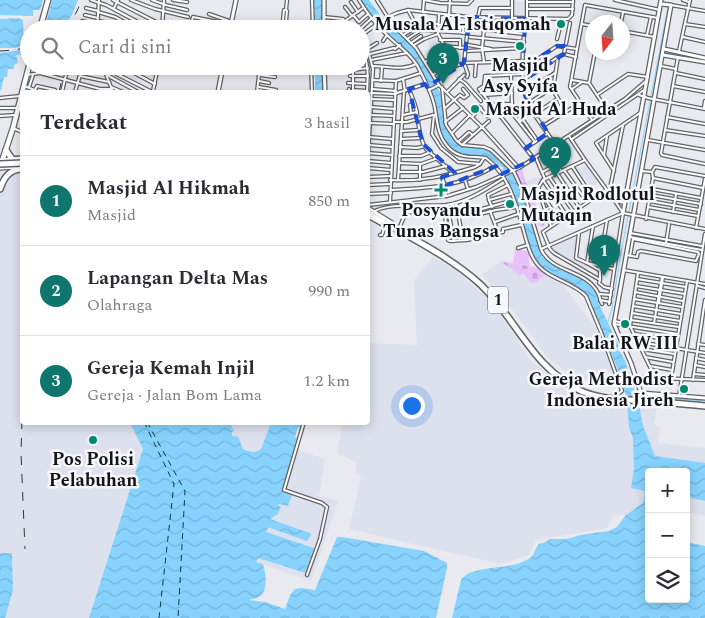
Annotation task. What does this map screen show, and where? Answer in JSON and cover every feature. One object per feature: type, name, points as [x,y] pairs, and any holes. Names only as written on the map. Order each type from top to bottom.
[{"type":"highway","points":[[2,159],[20,162]]},
{"type":"highway","points":[[2,159],[20,162]]},
{"type":"highway","points":[[2,159],[20,162]]},
{"type":"highway","points":[[0,189],[4,179],[20,162]]},
{"type":"highway","name":"1","points":[[370,211],[452,263],[480,284],[500,307],[537,357],[554,374],[583,392],[705,405]]},
{"type":"main road","points":[[42,20],[48,0]]},
{"type":"main road","points":[[25,90],[30,75]]},
{"type":"main road","points":[[2,159],[20,107]]},
{"type":"street","points":[[90,0],[99,1],[135,20]]},
{"type":"street","points":[[114,0],[153,20]]},
{"type":"street","points":[[131,0],[188,17]]},
{"type":"street","points":[[152,0],[187,10]]},
{"type":"street","points":[[162,20],[164,0]]},
{"type":"street","points":[[173,0],[187,2]]},
{"type":"street","points":[[232,20],[236,0]]},
{"type":"street","points":[[286,20],[287,0]]},
{"type":"street","points":[[312,0],[314,20]]},
{"type":"street","points":[[324,0],[324,17],[343,20]]},
{"type":"street","points":[[359,0],[368,14],[387,35],[407,52],[416,64],[425,84],[430,89],[438,132],[447,145],[455,153],[462,156],[484,158],[503,174],[514,200],[528,245],[538,266],[582,292],[588,299],[618,376],[622,391],[618,396]]},
{"type":"street","points":[[377,0],[388,18],[414,45],[436,80],[445,108],[447,128],[462,145],[484,147],[491,150],[512,171],[523,190],[540,249],[547,259],[590,283],[599,294],[602,304]]},
{"type":"street","points":[[423,12],[424,0],[468,4],[472,0]]},
{"type":"street","points":[[512,0],[512,18]]},
{"type":"street","points":[[615,0],[660,10]]},
{"type":"street","points":[[628,255],[632,216],[664,52],[670,5],[673,0]]},
{"type":"street","points":[[679,53],[689,1],[683,0]]},
{"type":"street","points":[[85,15],[98,20],[99,1]]},
{"type":"street","points":[[114,8],[117,1]]},
{"type":"street","points":[[388,18],[408,10],[469,17],[526,19],[560,19],[571,17],[573,1],[527,1],[527,9],[526,19],[524,34],[525,92],[535,114],[556,144]]},
{"type":"street","points":[[352,2],[358,12]]},
{"type":"street","points":[[448,15],[450,2]]},
{"type":"street","points":[[600,300],[610,303],[622,214],[642,112],[647,97],[646,88],[661,2],[705,11]]},
{"type":"street","points":[[592,120],[571,90],[585,5],[658,18]]},
{"type":"street","points":[[345,7],[357,20]]},
{"type":"street","points":[[346,20],[364,7]]},
{"type":"street","points":[[86,8],[120,20]]},
{"type":"street","points":[[478,17],[480,8],[512,8]]},
{"type":"street","points":[[527,9],[573,9]]},
{"type":"street","points":[[283,20],[284,10],[286,10]]},
{"type":"street","points":[[408,10],[417,27],[421,30],[468,33]]},
{"type":"street","points":[[210,14],[224,20]]},
{"type":"street","points":[[361,20],[368,14]]},
{"type":"street","points":[[439,14],[438,32],[440,40],[455,66]]},
{"type":"street","points":[[192,20],[193,17],[201,20]]},
{"type":"street","points":[[468,77],[464,63],[467,50],[469,17]]},
{"type":"street","points":[[647,35],[651,17]]},
{"type":"street","points":[[557,39],[560,19]]},
{"type":"street","points":[[398,30],[414,22],[464,28],[463,33]]},
{"type":"street","points":[[564,54],[570,23]]},
{"type":"street","points":[[684,23],[705,28]]},
{"type":"street","points":[[370,29],[377,24]]},
{"type":"street","points":[[403,35],[417,27]]},
{"type":"street","points":[[470,28],[524,34]]},
{"type":"street","points":[[407,39],[421,30]]},
{"type":"street","points":[[484,30],[482,49],[484,62]]},
{"type":"street","points":[[414,45],[438,32]]},
{"type":"street","points":[[630,32],[655,37]]},
{"type":"street","points":[[383,41],[387,35]]},
{"type":"street","points":[[411,43],[421,36]]},
{"type":"street","points":[[470,37],[524,42]]},
{"type":"street","points":[[682,37],[705,42]]},
{"type":"street","points":[[440,40],[460,40],[460,48]]},
{"type":"street","points":[[370,48],[377,43]]},
{"type":"street","points":[[370,54],[395,49],[400,45]]},
{"type":"street","points":[[468,45],[482,49]]},
{"type":"street","points":[[443,46],[467,50],[524,48]]},
{"type":"street","points":[[524,68],[557,46],[577,49]]},
{"type":"street","points":[[425,62],[445,50]]},
{"type":"street","points":[[371,60],[407,52]]},
{"type":"street","points":[[664,52],[705,58]]},
{"type":"street","points":[[664,52],[678,58],[705,62]]},
{"type":"street","points":[[524,80],[564,54],[576,57]]},
{"type":"street","points":[[370,57],[372,66],[370,122],[393,123],[418,120],[434,115]]},
{"type":"street","points":[[558,57],[553,88],[557,99],[566,112]]},
{"type":"street","points":[[678,58],[661,153],[662,155],[705,164]]},
{"type":"street","points":[[593,60],[589,83],[607,110]]},
{"type":"street","points":[[436,80],[455,66],[464,63],[524,61]]},
{"type":"street","points":[[475,76],[476,63]]},
{"type":"street","points":[[372,66],[409,67],[416,64]]},
{"type":"street","points":[[433,75],[445,65],[448,71]]},
{"type":"street","points":[[661,66],[676,69]]},
{"type":"street","points":[[382,67],[382,81]]},
{"type":"street","points":[[525,92],[556,72]]},
{"type":"street","points":[[675,73],[705,79]]},
{"type":"street","points":[[372,80],[396,81],[421,74]]},
{"type":"street","points":[[511,74],[512,104],[536,141]]},
{"type":"street","points":[[484,86],[485,76],[524,74]]},
{"type":"street","points":[[597,95],[628,74],[648,78]]},
{"type":"street","points":[[49,75],[104,90],[112,89],[107,76]]},
{"type":"street","points":[[63,90],[67,75]]},
{"type":"street","points":[[121,75],[148,90]]},
{"type":"street","points":[[138,75],[155,84]]},
{"type":"street","points":[[153,90],[157,75]]},
{"type":"street","points":[[218,90],[221,75]]},
{"type":"street","points":[[275,77],[259,75],[258,90],[276,90]]},
{"type":"street","points":[[312,75],[312,90]]},
{"type":"street","points":[[324,75],[325,90]]},
{"type":"street","points":[[447,92],[464,75]]},
{"type":"street","points":[[75,90],[79,76],[110,82]]},
{"type":"street","points":[[107,76],[134,90]]},
{"type":"street","points":[[353,90],[352,76],[368,76],[367,90]]},
{"type":"street","points":[[370,210],[390,202],[446,196],[468,190],[519,168],[633,92],[648,78]]},
{"type":"street","points":[[398,180],[403,115],[403,79]]},
{"type":"street","points":[[460,79],[465,82],[481,101]]},
{"type":"street","points":[[572,80],[589,83]]},
{"type":"street","points":[[259,81],[269,83]]},
{"type":"street","points":[[390,202],[396,81]]},
{"type":"street","points":[[571,90],[582,82]]},
{"type":"street","points":[[348,83],[367,84]]},
{"type":"street","points":[[372,93],[396,93],[425,84]]},
{"type":"street","points":[[512,85],[484,86],[479,88],[535,159],[544,180],[566,215]]},
{"type":"street","points":[[35,90],[38,86],[55,90]]},
{"type":"street","points":[[439,86],[482,127],[519,168]]},
{"type":"street","points":[[430,89],[439,86]]},
{"type":"street","points":[[672,86],[705,92]]},
{"type":"street","points":[[27,87],[32,90]]},
{"type":"street","points":[[372,88],[396,93]]},
{"type":"street","points":[[529,103],[553,88]]},
{"type":"street","points":[[572,139],[640,95],[646,88]]},
{"type":"street","points":[[409,89],[415,104],[419,130],[425,146],[453,173]]},
{"type":"street","points":[[445,108],[460,95],[464,98],[468,95],[463,89]]},
{"type":"street","points":[[484,95],[512,93]]},
{"type":"street","points":[[640,95],[704,109],[705,101]]},
{"type":"street","points":[[0,98],[20,96]]},
{"type":"street","points":[[371,99],[395,100]]},
{"type":"street","points":[[535,114],[557,99]]},
{"type":"street","points":[[543,126],[580,103]]},
{"type":"street","points":[[411,113],[410,105],[415,104]]},
{"type":"street","points":[[504,104],[536,141]]},
{"type":"street","points":[[491,105],[512,104]]},
{"type":"street","points":[[371,106],[394,109]]},
{"type":"street","points":[[0,108],[20,107]]},
{"type":"street","points":[[445,122],[463,108]]},
{"type":"street","points":[[451,133],[480,108],[487,116]]},
{"type":"street","points":[[403,115],[417,112]]},
{"type":"street","points":[[614,170],[596,143],[642,112]]},
{"type":"street","points":[[0,116],[16,115]]},
{"type":"street","points":[[370,115],[394,116]]},
{"type":"street","points":[[434,115],[432,134],[442,150],[458,162],[480,164]]},
{"type":"street","points":[[667,117],[705,124]]},
{"type":"street","points":[[462,145],[489,121]]},
{"type":"street","points":[[609,193],[623,125]]},
{"type":"street","points":[[13,128],[20,131]]},
{"type":"street","points":[[401,131],[419,130]]},
{"type":"street","points":[[664,130],[705,136]]},
{"type":"street","points":[[458,142],[469,132],[473,135]]},
{"type":"street","points":[[526,148],[548,133]]},
{"type":"street","points":[[604,155],[608,134]]},
{"type":"street","points":[[569,136],[615,201],[622,214]]},
{"type":"street","points":[[370,137],[392,139]]},
{"type":"street","points":[[401,139],[421,138]]},
{"type":"street","points":[[646,140],[705,150]]},
{"type":"street","points":[[370,145],[392,147]]},
{"type":"street","points":[[442,150],[447,145]]},
{"type":"street","points":[[400,147],[417,148],[425,146]]},
{"type":"street","points":[[550,149],[558,164],[587,202]]},
{"type":"street","points":[[399,156],[421,156],[430,152]]},
{"type":"street","points":[[370,154],[392,155]]},
{"type":"street","points":[[399,163],[420,164],[438,158]]},
{"type":"street","points":[[390,180],[420,180],[442,177],[473,168],[480,164],[484,158]]},
{"type":"street","points":[[538,188],[544,180],[585,160]]},
{"type":"street","points":[[370,161],[391,163]]},
{"type":"street","points":[[420,164],[420,180]]},
{"type":"street","points":[[542,172],[558,164]]},
{"type":"street","points":[[398,172],[420,172],[446,166]]},
{"type":"street","points":[[446,166],[449,175]]},
{"type":"street","points":[[370,194],[444,186],[481,174],[495,166]]},
{"type":"street","points":[[572,166],[593,198]]},
{"type":"street","points":[[646,218],[653,178],[652,172],[655,167],[705,178],[696,228]]},
{"type":"street","points":[[370,168],[391,170]]},
{"type":"street","points":[[641,171],[652,172]]},
{"type":"street","points":[[557,173],[579,206]]},
{"type":"street","points":[[370,176],[391,176]]},
{"type":"street","points":[[442,177],[446,196]]},
{"type":"street","points":[[550,177],[573,211]]},
{"type":"street","points":[[370,210],[394,206],[446,205],[456,203],[467,200],[504,178]]},
{"type":"street","points":[[653,178],[703,188]]},
{"type":"street","points":[[465,180],[468,190]]},
{"type":"street","points":[[370,185],[390,184]]},
{"type":"street","points":[[498,233],[488,194],[508,185]]},
{"type":"street","points":[[538,188],[559,220]]},
{"type":"street","points":[[538,188],[551,226]]},
{"type":"street","points":[[651,189],[701,198]]},
{"type":"street","points":[[600,280],[554,253],[543,232],[579,206],[606,190]]},
{"type":"street","points":[[673,212],[676,193]]},
{"type":"street","points":[[489,200],[511,194]]},
{"type":"street","points":[[650,194],[700,204]]},
{"type":"street","points":[[467,200],[472,216],[516,207]]},
{"type":"street","points":[[471,212],[514,200]]},
{"type":"street","points":[[615,201],[625,203]]},
{"type":"street","points":[[649,201],[699,210]]},
{"type":"street","points":[[456,203],[462,229]]},
{"type":"street","points":[[446,205],[454,241]]},
{"type":"street","points":[[545,210],[550,207]]},
{"type":"street","points":[[648,207],[698,216]]},
{"type":"street","points":[[370,211],[385,226],[391,229],[395,228],[409,212],[427,214],[441,212],[445,216],[448,240],[454,241],[503,232],[503,229],[522,225]]},
{"type":"street","points":[[495,222],[518,214]]},
{"type":"street","points":[[540,249],[622,214],[705,229]]},
{"type":"street","points":[[607,220],[599,283],[604,287],[612,289]]},
{"type":"street","points":[[666,244],[669,223]]},
{"type":"street","points":[[380,235],[382,235],[385,226]]},
{"type":"street","points":[[587,263],[594,226]]},
{"type":"street","points":[[579,233],[575,257],[600,270]]},
{"type":"street","points":[[679,396],[705,234]]},
{"type":"street","points":[[629,235],[702,246]]},
{"type":"street","points":[[629,235],[702,250]]},
{"type":"street","points":[[628,255],[637,257],[640,251],[696,261],[698,259],[698,252],[634,240],[628,255],[623,270],[614,323],[641,394],[705,398]]},
{"type":"street","points":[[518,248],[528,245]]},
{"type":"street","points":[[587,263],[614,269]]},
{"type":"street","points":[[623,270],[705,284]]},
{"type":"street","points":[[638,273],[630,325],[655,377]]},
{"type":"street","points":[[655,324],[663,277]]},
{"type":"street","points":[[637,279],[686,287]]},
{"type":"street","points":[[671,379],[687,281]]},
{"type":"street","points":[[636,286],[685,294]]},
{"type":"street","points":[[696,286],[705,288]]},
{"type":"street","points":[[635,292],[684,301]]},
{"type":"street","points":[[599,294],[611,296]]},
{"type":"street","points":[[634,299],[682,307]]},
{"type":"street","points":[[693,380],[705,300]]},
{"type":"street","points":[[633,306],[681,314]]},
{"type":"street","points":[[632,312],[680,321]]},
{"type":"street","points":[[631,320],[679,327]]},
{"type":"street","points":[[614,323],[678,334]]},
{"type":"street","points":[[701,324],[705,325]]},
{"type":"street","points":[[700,331],[705,332]]},
{"type":"street","points":[[634,334],[677,341]]},
{"type":"street","points":[[699,338],[705,339]]},
{"type":"street","points":[[638,342],[705,353]]},
{"type":"street","points":[[698,344],[705,346]]},
{"type":"street","points":[[641,349],[675,354]]},
{"type":"street","points":[[645,357],[673,362]]},
{"type":"street","points":[[696,358],[705,360]]},
{"type":"street","points":[[695,365],[705,367]]},
{"type":"street","points":[[649,366],[672,370]]},
{"type":"street","points":[[694,374],[705,376]]},
{"type":"street","points":[[636,377],[705,380]]},
{"type":"street","points":[[303,425],[284,491],[327,506],[320,539],[307,575]]},
{"type":"highlighted area","points":[[469,17],[525,19],[523,68],[557,46],[565,46],[564,54],[524,80],[526,97],[548,133],[526,148],[534,159],[502,174],[496,166],[445,186],[442,177],[455,173],[423,144],[409,89],[425,84],[427,87],[464,63]]},
{"type":"shaded area","points":[[512,2],[527,2],[526,17],[513,17]]},
{"type":"shaded area","points":[[437,38],[443,50],[435,55],[428,42]]},
{"type":"shaded area","points":[[577,165],[580,170],[586,165],[598,183],[591,187],[583,175],[580,176],[577,172],[574,167]]},
{"type":"shaded area","points":[[20,170],[20,425],[131,425],[143,449],[89,618],[5,618],[13,596],[12,553],[0,553],[0,172],[8,175]]},
{"type":"shaded area","points":[[539,176],[541,180],[536,191],[532,193],[527,181]]},
{"type":"shaded area","points":[[577,236],[573,258],[588,266],[586,271],[556,253],[550,247]]},
{"type":"shaded area","points":[[433,257],[450,266],[482,293],[519,340],[519,344],[532,362],[565,387],[586,399],[621,405],[657,406],[654,425],[661,427],[658,443],[705,448],[705,516],[690,513],[690,468],[645,468],[645,502],[626,515],[614,515],[607,528],[536,540],[529,555],[501,564],[349,529],[361,477],[355,473],[357,462],[337,454],[343,425],[370,425],[370,343],[417,345],[414,281]]},
{"type":"shaded area","points":[[501,261],[537,282],[546,274],[561,283],[596,328],[616,376],[589,378],[587,381],[583,379],[580,381],[551,361],[507,303],[482,275]]},
{"type":"shaded area","points":[[230,425],[270,425],[261,449],[253,452],[243,448],[237,436],[234,437]]},
{"type":"shaded area","points":[[295,449],[325,459],[319,496],[338,501],[311,581],[256,562],[258,557],[306,573],[314,548],[266,532],[271,517],[278,514],[281,507],[278,506],[279,504],[288,506],[291,495],[282,492]]},
{"type":"green space","points":[[522,169],[545,224],[542,227],[537,224],[535,225],[516,173],[516,171]]},
{"type":"green space","points":[[515,249],[529,251],[529,266],[513,263]]},
{"type":"green space","points":[[501,261],[538,268],[546,274],[537,282],[531,283],[523,273],[519,276]]},
{"type":"water","points":[[0,0],[43,0],[40,10],[33,10],[33,16],[0,15]]},
{"type":"water","points":[[52,0],[78,0],[68,20],[47,20]]},
{"type":"water","points":[[314,0],[322,0],[322,20],[315,20]]},
{"type":"water","points":[[361,0],[369,0],[382,16],[420,54],[441,94],[445,126],[454,140],[463,146],[490,151],[500,158],[511,170],[526,200],[542,256],[548,262],[586,282],[595,291],[619,350],[625,360],[639,405],[643,426],[655,456],[705,463],[705,501],[690,498],[690,468],[645,468],[645,491],[631,488],[634,468],[633,438],[629,427],[627,402],[616,365],[588,297],[578,288],[546,271],[536,263],[507,177],[502,170],[504,168],[487,157],[465,156],[455,153],[449,147],[439,132],[431,87],[412,56],[385,32],[368,12]]},
{"type":"water","points":[[18,18],[23,20],[20,20],[20,47],[0,48],[0,19]]},
{"type":"water","points":[[20,50],[20,55],[16,55],[18,63],[14,65],[14,69],[8,69],[7,77],[4,77],[1,90],[0,90],[0,53]]},
{"type":"water","points":[[315,75],[323,75],[323,90],[315,90]]},
{"type":"water","points":[[131,425],[231,425],[234,431],[231,433],[234,437],[240,438],[243,449],[254,452],[261,449],[270,425],[302,425],[299,433],[300,428],[298,427],[295,437],[297,438],[298,435],[282,492],[292,495],[288,506],[279,504],[278,506],[281,507],[278,514],[270,519],[311,535],[307,541],[270,528],[266,532],[314,548],[314,550],[306,573],[258,558],[256,562],[263,564],[264,568],[265,588],[261,596],[249,600],[265,602],[285,609],[290,595],[295,589],[315,590],[337,537],[342,537],[424,551],[447,563],[436,618],[89,618],[143,449]]},
{"type":"water","points":[[645,491],[645,603],[690,603],[690,543],[705,546],[705,618],[452,618],[461,580],[466,575],[474,571],[524,562],[532,556],[539,544],[549,539],[567,539],[609,531],[617,527],[626,515],[643,503]]},
{"type":"water","points":[[0,553],[12,553],[13,591],[5,618],[0,618]]},
{"type":"waterway","points":[[608,322],[668,7]]},
{"type":"waterway","points":[[662,52],[705,60]]},
{"type":"waterway","points":[[636,396],[705,401]]},
{"type":"ferry route","points":[[145,425],[174,484],[159,618]]},
{"type":"ferry route","points":[[149,425],[185,491],[178,618]]},
{"type":"railway","points":[[71,20],[82,0]]},
{"type":"railway","points":[[79,20],[81,12]]},
{"type":"railway","points":[[0,51],[20,49]]},
{"type":"railway","points":[[59,90],[63,75]]},
{"type":"railway","points":[[22,425],[21,453],[25,549]]},
{"type":"place","name":"Musala Al-Istiqomah","points":[[561,24]]},
{"type":"place","name":"Masjid Asy Syifa","points":[[520,46]]},
{"type":"place","name":"Gereja Kemah Injil","points":[[443,84]]},
{"type":"place","name":"Masjid Al Huda","points":[[475,109]]},
{"type":"place","name":"Lapangan Delta Mas","points":[[555,178]]},
{"type":"place","name":"Posyandu Tunas Bangsa","points":[[441,190]]},
{"type":"place","name":"Masjid Rodlotul Mutaqin","points":[[510,204]]},
{"type":"place","name":"Masjid Al Hikmah","points":[[604,276]]},
{"type":"place","name":"Balai RW III","points":[[625,324]]},
{"type":"place","name":"Gereja Methodist Indonesia Jireh","points":[[684,389]]},
{"type":"place","name":"Pos Polisi Pelabuhan","points":[[93,440]]}]
